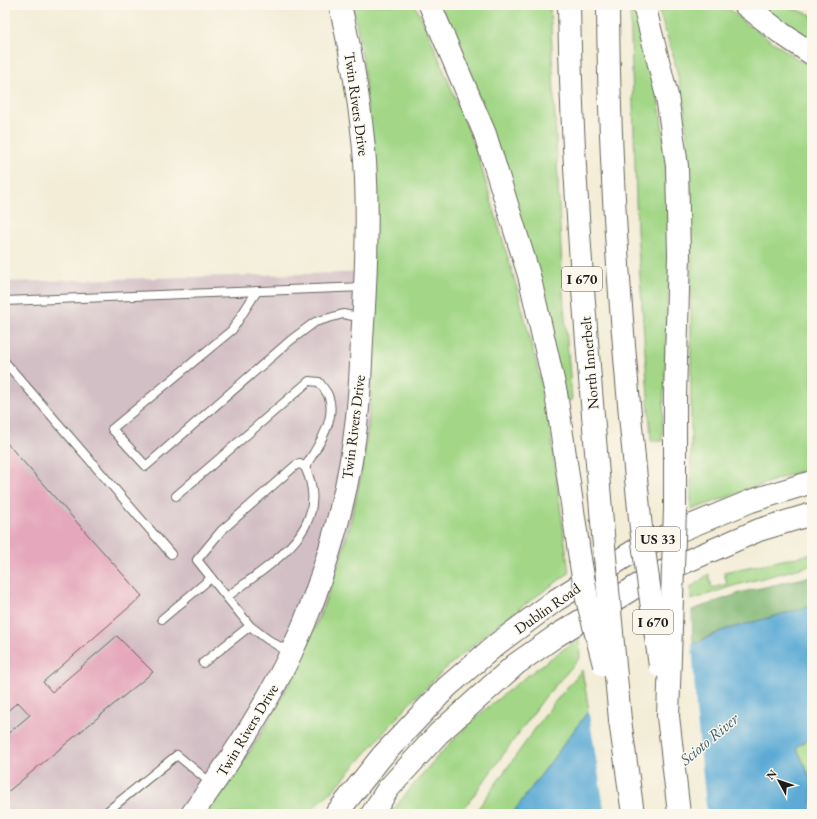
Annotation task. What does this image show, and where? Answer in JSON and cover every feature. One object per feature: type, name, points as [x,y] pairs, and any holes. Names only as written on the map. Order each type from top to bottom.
[{"type":"main road","name":"Twin Rivers Drive","points":[[192,814],[236,753],[259,714],[291,653],[315,597],[336,530],[350,465],[357,418],[364,318],[365,162],[358,100],[348,40],[340,5]]},
{"type":"main road","points":[[430,5],[486,134],[529,275],[556,393],[587,599],[620,720]]},
{"type":"main road","name":"I 670","points":[[608,5],[614,189],[626,378],[641,528],[668,716],[679,814]]},
{"type":"main road","points":[[644,5],[667,96],[677,166],[679,254],[675,396],[675,509],[668,716]]},
{"type":"main road","points":[[745,5],[781,33],[812,54]]},
{"type":"main road","name":"North Innerbelt","points":[[569,8],[572,98],[585,329],[620,720]]},
{"type":"main road","name":"Dublin Road","points":[[336,814],[382,756],[448,687],[497,644],[556,600],[642,546],[750,501],[812,482]]},
{"type":"main road","name":"Dublin Road","points":[[372,814],[388,789],[438,734],[516,664],[556,636],[653,576],[759,530],[812,514]]},
{"type":"main road","points":[[358,814],[383,781],[438,720],[492,672],[520,627]]},
{"type":"main road","name":"I 670","points":[[620,720],[633,814]]},
{"type":"lane","points":[[5,301],[365,287]]},
{"type":"lane","points":[[257,292],[232,330],[112,429],[146,466],[291,340],[315,322],[343,314],[364,318]]},
{"type":"lane","points":[[5,362],[171,554]]},
{"type":"lane","points":[[176,496],[309,381],[319,382],[328,396],[330,416],[322,440],[305,467]]},
{"type":"lane","points":[[227,597],[284,552],[298,539],[306,526],[312,508],[313,492],[305,467],[300,464],[296,464],[221,531],[197,560],[250,626],[267,639],[291,653]]},
{"type":"lane","points":[[162,619],[211,578]]},
{"type":"lane","points":[[203,664],[250,626]]},
{"type":"lane","points":[[104,814],[177,755],[213,785]]},
{"type":"shaded area","points":[[376,272],[368,428],[360,481],[344,546],[323,609],[297,669],[263,733],[234,779],[207,814],[5,814],[5,282]]},
{"type":"green space","points":[[352,5],[415,5],[431,39],[476,149],[518,292],[547,406],[569,573],[499,623],[445,669],[409,704],[335,788],[307,814],[207,814],[238,771],[266,726],[291,680],[313,632],[332,583],[348,533],[360,481],[368,429],[372,377],[373,299],[368,112],[362,58]]},
{"type":"green space","points":[[441,5],[550,5],[563,293],[572,400],[567,401]]},
{"type":"green space","points":[[630,5],[634,5],[656,89],[662,124],[667,179],[669,254],[662,441],[651,441],[637,231]]},
{"type":"green space","points":[[657,5],[725,5],[744,22],[812,69],[812,467],[691,510],[691,194],[685,109],[674,58]]},
{"type":"green space","points":[[759,5],[782,5],[812,15],[812,44]]},
{"type":"green space","points":[[812,554],[812,565],[733,586],[691,600],[691,587],[709,574],[712,588],[727,584],[724,572]]},
{"type":"green space","points":[[812,576],[812,606],[724,630],[693,643],[692,610],[743,592]]},
{"type":"green space","points":[[579,638],[580,658],[545,697],[460,814],[390,814],[433,762],[474,720],[518,683]]},
{"type":"green space","points":[[582,670],[589,710],[512,814],[474,814],[553,704]]},
{"type":"green space","points":[[812,737],[812,780],[796,747]]},
{"type":"water","name":"Scioto River","points":[[812,606],[812,737],[796,747],[804,763],[812,788],[812,805],[810,814],[512,814],[589,710],[642,669],[724,630]]},
{"type":"pier","points":[[692,641],[696,710],[707,814],[605,814],[588,708],[641,667]]},
{"type":"building","points":[[5,441],[142,596],[43,682],[52,692],[117,636],[153,672],[5,794],[5,736],[30,715],[18,702],[5,713]]}]
